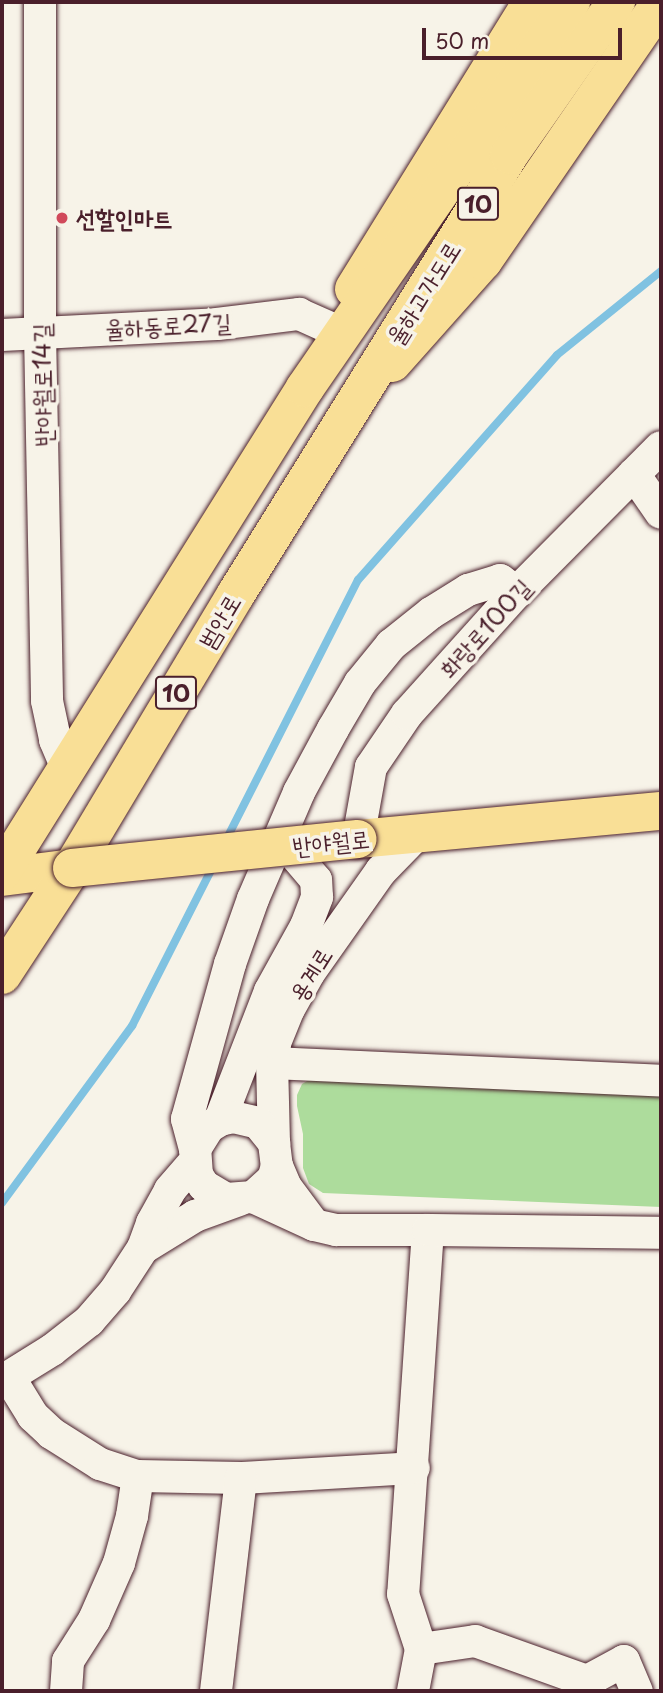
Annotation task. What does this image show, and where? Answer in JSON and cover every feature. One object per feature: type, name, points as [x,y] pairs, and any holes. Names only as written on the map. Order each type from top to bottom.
[{"type":"main road","points":[[305,388],[330,328],[445,138],[532,2]]},
{"type":"main road","name":"율하고가도로","points":[[305,388],[571,2]]},
{"type":"main road","name":"율하고가도로","points":[[349,411],[509,155],[616,2]]},
{"type":"main road","points":[[349,411],[483,261],[661,2]]},
{"type":"main road","name":"10","points":[[2,875],[66,766],[305,388]]},
{"type":"main road","name":"범안로","points":[[2,975],[72,869],[349,411]]},
{"type":"main road","name":"반야월로","points":[[2,875],[661,811]]},
{"type":"street","name":"반야월로14길","points":[[40,2],[40,332],[47,701],[55,740],[66,766]]},
{"type":"street","name":"율하동로27길","points":[[2,335],[217,324],[299,314],[330,328]]},
{"type":"street","name":"화랑로100길","points":[[358,839],[371,767],[407,714],[517,592],[661,447]]},
{"type":"street","points":[[634,474],[661,513]]},
{"type":"street","points":[[517,592],[500,580],[468,590],[431,613],[391,645],[360,683],[299,792],[239,938],[187,1119],[195,1155],[204,1186],[226,1199],[246,1198],[314,1225],[336,1230],[661,1233]]},
{"type":"street","name":"용계로","points":[[276,1155],[272,1063],[275,1043],[289,1009],[309,973],[382,871],[417,834]]},
{"type":"street","name":"용계로","points":[[220,1120],[270,991],[306,926],[317,897],[316,880],[288,847]]},
{"type":"street","points":[[272,1063],[661,1081]]},
{"type":"street","points":[[314,1225],[294,1200],[276,1155],[258,1123],[233,1117],[220,1120],[209,1127],[195,1155],[170,1190],[152,1223],[143,1248],[115,1291],[89,1321],[5,1379],[33,1416],[51,1433],[100,1464],[138,1476],[241,1478],[414,1468]]},
{"type":"street","points":[[143,1248],[195,1216],[246,1198],[273,1179],[276,1155]]},
{"type":"street","points":[[413,1691],[421,1649],[403,1594],[414,1468],[428,1230]]},
{"type":"street","points":[[66,1691],[68,1661],[94,1620],[119,1563],[132,1516],[138,1476]]},
{"type":"street","points":[[216,1691],[241,1478]]},
{"type":"street","points":[[421,1649],[475,1641],[587,1681],[624,1661],[637,1691]]},
{"type":"green space","points":[[314,1077],[661,1096],[661,1207],[323,1193],[309,1184],[303,1168],[303,1134],[297,1106],[297,1095],[302,1084]]},
{"type":"waterway","points":[[225,842],[358,580],[557,355],[661,271]]},
{"type":"waterway","points":[[2,1203],[132,1026],[213,866]]},
{"type":"place","name":"선할인마트","points":[[62,218]]}]
